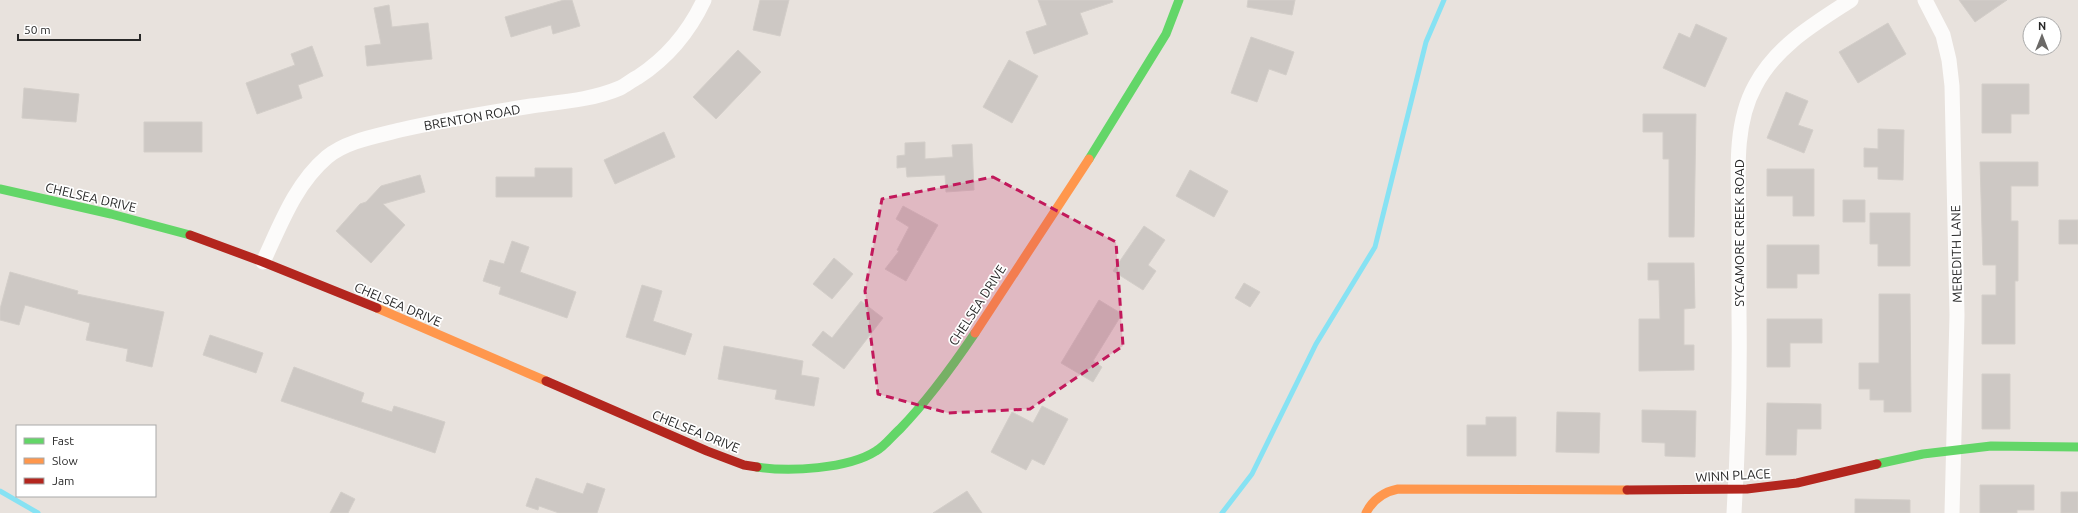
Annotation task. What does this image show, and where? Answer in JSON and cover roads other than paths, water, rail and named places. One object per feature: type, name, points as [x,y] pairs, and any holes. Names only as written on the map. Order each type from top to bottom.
[{"type":"street","name":"BRENTON ROAD","points":[[263,262],[286,214],[302,186],[316,167],[329,156],[344,147],[376,136],[445,119],[583,99],[620,88],[657,64],[679,41],[704,0]]},
{"type":"street","name":"CHELSEA DRIVE","points":[[0,189],[111,214],[181,232],[263,262],[737,462],[763,468],[807,468],[846,463],[875,452],[886,444],[916,412],[958,358],[1114,120],[1166,34],[1179,0]]},
{"type":"street","name":"SYCAMORE CREEK ROAD","points":[[1734,513],[1736,490],[1739,339],[1738,186],[1741,131],[1746,105],[1755,86],[1768,66],[1789,42],[1851,0]]},
{"type":"street","name":"MEREDITH LANE","points":[[1925,0],[1943,36],[1949,60],[1952,86],[1957,315],[1952,513]]},
{"type":"street","name":"WINN PLACE","points":[[1366,513],[1371,502],[1386,491],[1736,490],[1797,483],[1923,454],[1991,446],[2078,447]]},
{"type":"waterway","points":[[1222,513],[1252,474],[1316,344],[1375,247],[1426,42],[1444,0]]},
{"type":"waterway","points":[[0,491],[38,513]]}]
